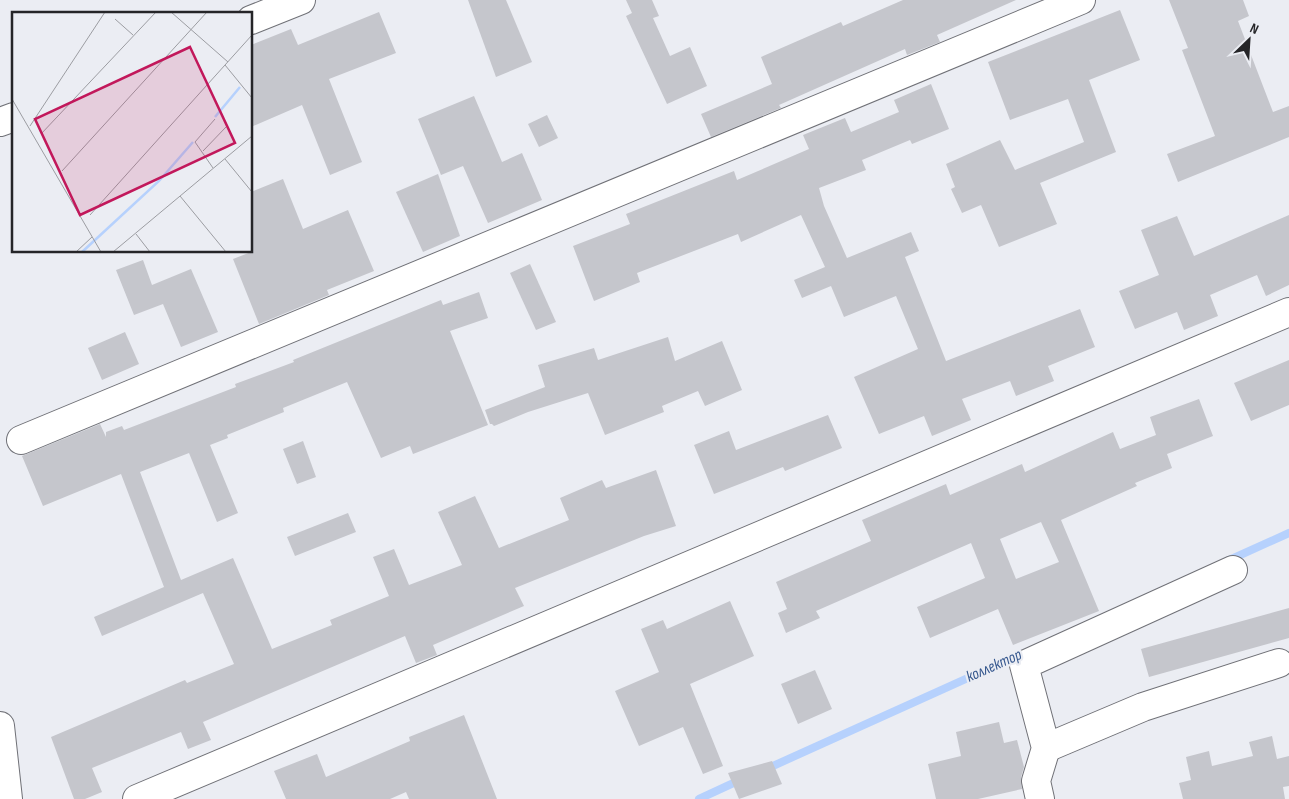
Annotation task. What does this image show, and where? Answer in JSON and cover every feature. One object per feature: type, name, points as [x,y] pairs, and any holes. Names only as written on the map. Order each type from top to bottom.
[{"type":"street","points":[[252,20],[301,0]]},
{"type":"street","points":[[21,440],[1080,0]]},
{"type":"street","points":[[0,122],[12,118]]},
{"type":"street","points":[[137,799],[1289,312]]},
{"type":"street","points":[[1040,799],[1036,781],[1046,748],[1024,665],[1233,570]]},
{"type":"street","points":[[1046,748],[1143,707],[1279,663]]},
{"type":"street","points":[[0,726],[8,799]]},
{"type":"building","points":[[468,0],[506,0],[532,62],[496,77]]},
{"type":"building","points":[[626,0],[652,0],[659,16],[653,18],[670,56],[690,47],[707,86],[667,104],[626,16],[632,13]]},
{"type":"building","points":[[903,0],[1016,0],[937,35],[940,42],[907,55],[905,49],[779,105],[781,108],[711,137],[701,114],[772,84],[761,57],[841,22],[843,26]]},
{"type":"building","points":[[1169,0],[1243,0],[1249,16],[1238,21],[1273,112],[1289,106],[1289,137],[1178,182],[1167,154],[1215,136],[1182,50],[1188,48]]},
{"type":"building","points":[[1120,10],[1140,60],[1089,80],[1116,152],[1040,183],[1057,224],[999,247],[981,205],[962,213],[951,189],[955,187],[946,164],[1000,140],[1015,170],[1084,142],[1068,99],[1010,120],[988,62]]},
{"type":"building","points":[[379,12],[396,53],[329,79],[362,162],[330,175],[302,105],[252,127],[252,45],[291,29],[298,45]]},
{"type":"building","points":[[931,84],[949,129],[912,144],[910,140],[862,160],[866,170],[819,188],[824,206],[847,258],[911,232],[919,251],[905,257],[946,361],[1080,309],[1095,347],[1048,366],[1054,381],[1016,396],[1010,381],[962,399],[971,420],[932,436],[924,416],[879,434],[854,377],[918,349],[896,296],[844,317],[831,286],[802,298],[794,280],[825,267],[801,215],[741,242],[738,234],[637,273],[640,282],[594,301],[573,246],[630,224],[626,214],[734,171],[737,180],[809,149],[803,135],[845,118],[851,132],[899,112],[894,100]]},
{"type":"building","points":[[474,96],[502,162],[522,153],[542,200],[488,223],[463,166],[441,175],[418,119]]},
{"type":"building","points":[[547,115],[558,138],[539,147],[528,124]]},
{"type":"building","points":[[438,174],[460,236],[423,252],[396,192]]},
{"type":"building","points":[[283,179],[303,229],[348,210],[374,271],[327,290],[329,295],[259,324],[233,259],[252,252],[252,192]]},
{"type":"building","points":[[1289,215],[1289,285],[1266,296],[1257,275],[1210,295],[1218,316],[1184,330],[1177,312],[1135,329],[1119,291],[1159,275],[1141,230],[1177,216],[1194,256]]},
{"type":"building","points":[[143,260],[152,285],[191,269],[218,332],[181,347],[163,304],[134,315],[116,270]]},
{"type":"building","points":[[530,264],[556,322],[536,330],[510,273]]},
{"type":"building","points":[[479,292],[488,318],[450,331],[488,425],[413,454],[410,446],[381,458],[347,382],[283,408],[284,412],[227,435],[228,438],[210,445],[238,513],[217,522],[189,453],[140,472],[181,580],[233,558],[272,649],[332,625],[330,620],[389,596],[373,557],[394,549],[409,585],[462,565],[438,512],[475,496],[499,548],[569,520],[560,498],[602,480],[606,488],[656,470],[676,526],[644,536],[515,588],[524,606],[433,645],[437,655],[416,663],[405,636],[203,722],[211,740],[188,749],[181,732],[92,768],[102,792],[85,799],[74,799],[51,737],[185,680],[187,683],[234,664],[203,593],[102,636],[94,617],[164,587],[121,474],[43,506],[22,456],[100,424],[106,437],[106,432],[122,426],[124,430],[236,387],[235,384],[294,362],[293,360],[441,300],[443,305]]},
{"type":"building","points":[[125,332],[139,364],[102,380],[88,348]]},
{"type":"building","points":[[668,337],[675,361],[722,341],[742,390],[705,406],[698,391],[662,406],[664,412],[605,435],[588,393],[528,412],[494,426],[490,424],[485,410],[545,387],[538,365],[594,348],[598,360]]},
{"type":"building","points":[[1289,360],[1289,405],[1251,421],[1234,383]]},
{"type":"building","points":[[1199,399],[1213,436],[1167,454],[1172,468],[1135,483],[1137,486],[1061,520],[1099,611],[1013,645],[998,609],[930,638],[917,607],[985,578],[971,543],[816,611],[820,618],[786,633],[778,613],[787,609],[776,582],[871,541],[862,520],[946,484],[950,495],[1022,464],[1025,472],[1113,432],[1120,449],[1156,435],[1150,417]],"holes":[[[1041,522],[1059,562],[1016,579],[1000,539]]]},
{"type":"building","points":[[828,415],[842,448],[785,471],[783,467],[714,494],[694,445],[729,431],[736,450]]},
{"type":"building","points":[[303,441],[316,477],[297,484],[283,449]]},
{"type":"building","points":[[348,513],[356,532],[295,556],[287,537]]},
{"type":"building","points":[[730,601],[754,656],[690,684],[723,766],[703,774],[683,727],[639,746],[615,691],[659,672],[641,629],[663,620],[667,629]]},
{"type":"building","points":[[1289,608],[1289,638],[1149,677],[1141,649]]},
{"type":"building","points":[[815,670],[832,709],[798,724],[781,684]]},
{"type":"building","points":[[464,715],[497,799],[409,799],[406,792],[390,799],[286,799],[274,771],[317,754],[326,777],[410,741],[409,737]]},
{"type":"building","points":[[999,722],[1004,743],[1017,740],[1024,767],[1021,777],[1022,789],[978,799],[936,799],[928,764],[961,756],[956,732]]},
{"type":"building","points":[[1272,736],[1277,759],[1289,756],[1289,786],[1283,787],[1285,799],[1183,799],[1179,783],[1191,780],[1186,757],[1209,751],[1212,766],[1253,756],[1249,742]]},
{"type":"building","points":[[772,761],[782,784],[739,799],[728,773]]},
{"type":"waterway","name":"коллектор","points":[[1227,561],[1289,533]]},
{"type":"waterway","name":"коллектор","points":[[764,770],[1021,654]]},
{"type":"waterway","name":"коллектор","points":[[699,799],[740,780]]}]
